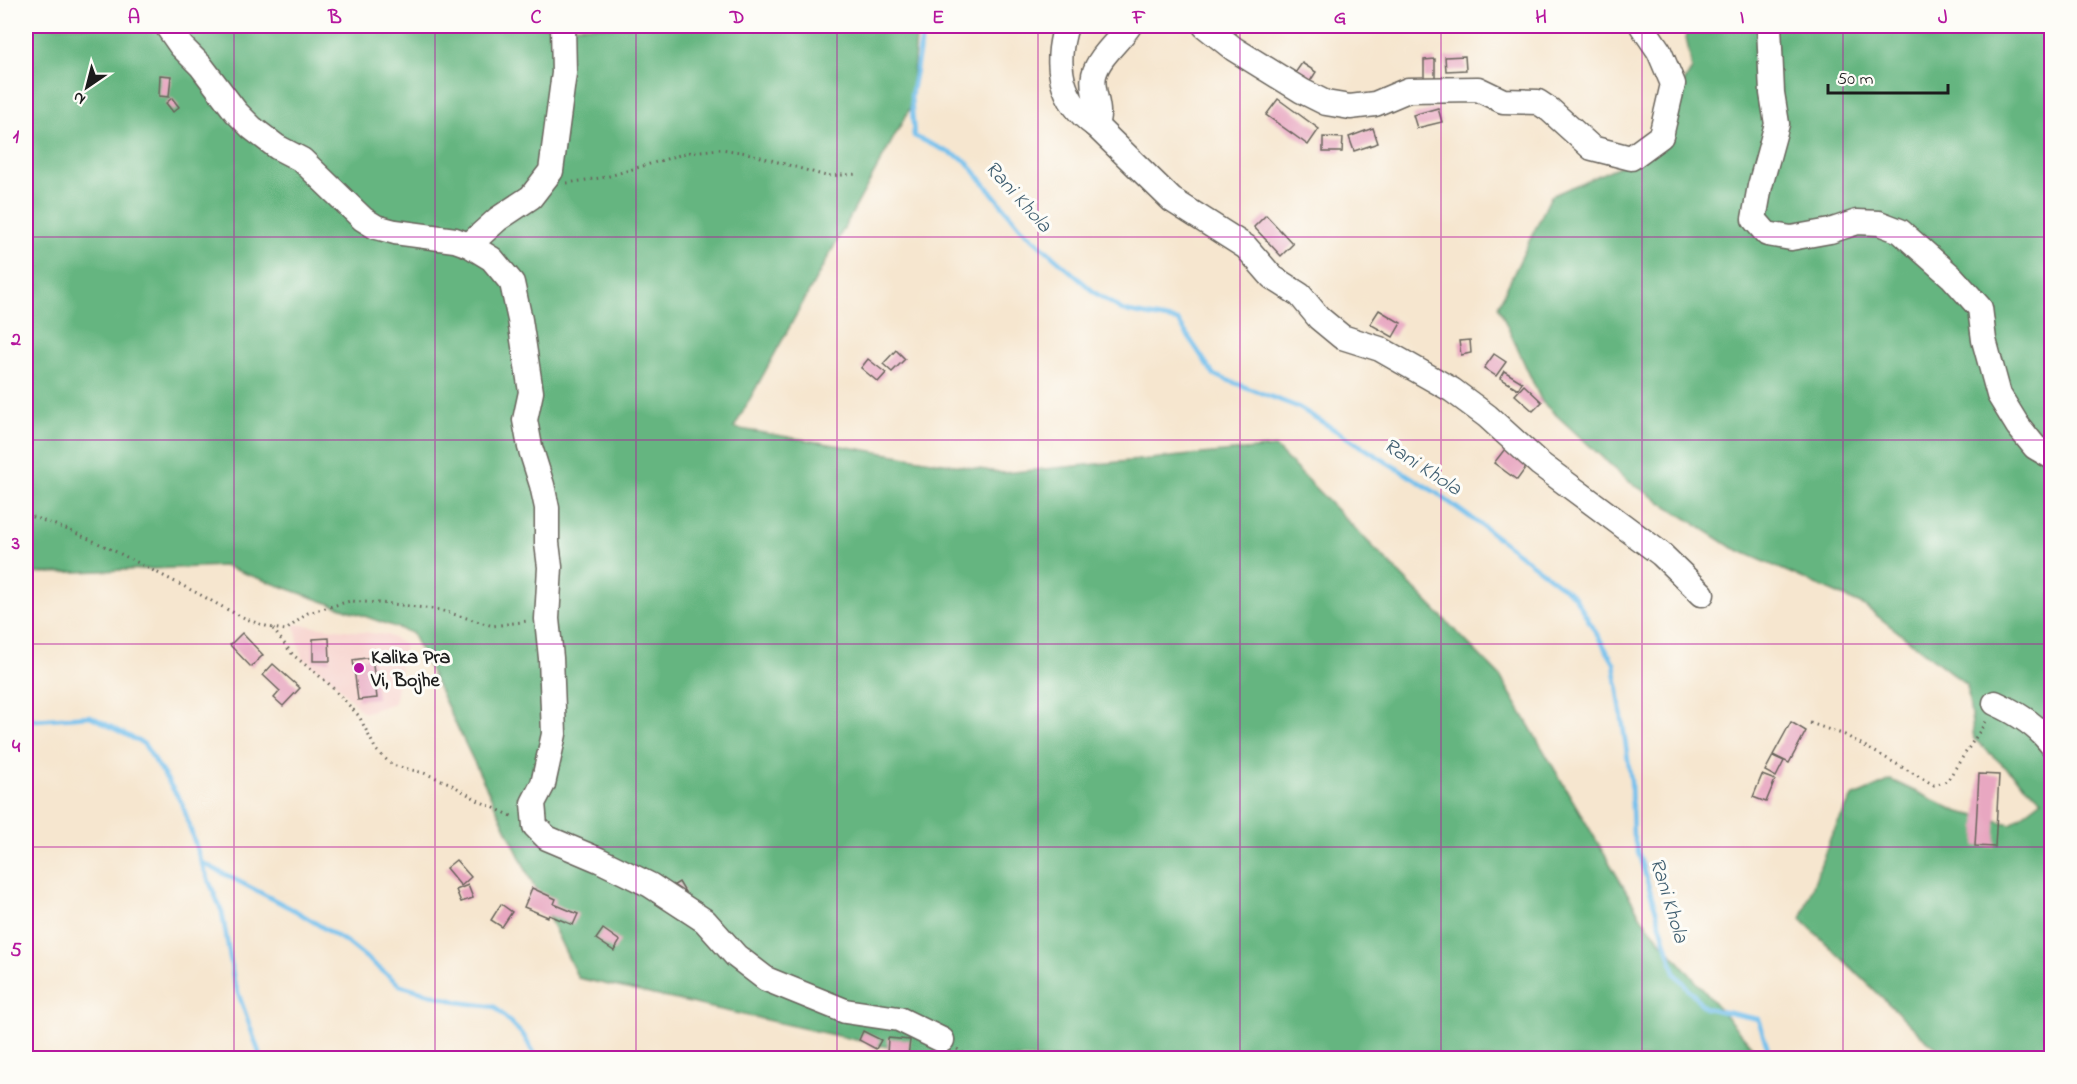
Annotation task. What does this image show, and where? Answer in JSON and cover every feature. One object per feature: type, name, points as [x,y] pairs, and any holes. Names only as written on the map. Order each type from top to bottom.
[{"type":"street","points":[[167,26],[181,46],[201,66],[236,112],[252,128],[277,147],[302,160],[363,219],[376,227],[395,232],[455,240],[469,245],[492,259],[512,283],[531,392],[525,420],[547,508],[550,567],[547,619],[553,685],[554,734],[543,784],[533,803],[535,826],[547,838],[650,885],[705,921],[735,956],[766,980],[845,1011],[899,1019],[942,1040]]},
{"type":"street","points":[[469,245],[498,219],[531,197],[551,171],[564,73],[563,26]]},
{"type":"street","points":[[1066,26],[1062,38],[1059,66],[1068,97],[1080,115],[1095,125],[1172,200],[1246,247],[1272,277],[1300,295],[1319,318],[1342,337],[1380,349],[1452,390],[1486,416],[1540,464],[1661,554],[1702,594]]},
{"type":"street","points":[[1095,125],[1099,118],[1094,76],[1104,57],[1129,26]]},
{"type":"street","points":[[1205,26],[1234,49],[1326,103],[1350,107],[1375,104],[1408,90],[1478,89],[1503,101],[1538,102],[1592,148],[1631,158],[1661,136],[1672,84],[1659,51],[1642,26]]},
{"type":"street","points":[[1769,26],[1772,93],[1777,124],[1760,186],[1754,219],[1767,234],[1791,238],[1830,231],[1857,222],[1879,223],[1900,231],[1952,277],[1980,308],[1984,340],[1999,395],[2018,426],[2035,447],[2052,457]]},
{"type":"street","points":[[1995,703],[2010,709],[2035,728],[2052,745]]},
{"type":"path","points":[[551,171],[561,185],[606,177],[690,152],[722,149],[747,153],[826,176],[859,174]]},
{"type":"path","points":[[26,515],[57,524],[273,629],[286,630],[308,612],[350,601],[440,610],[493,626],[547,619]]},
{"type":"path","points":[[273,629],[293,655],[328,683],[359,716],[376,750],[392,765],[424,773],[450,783],[479,801],[535,826]]},
{"type":"path","points":[[1810,723],[1845,735],[1934,785],[1947,781],[1989,717],[1995,703]]},
{"type":"shaded area","name":"Kalika Pra Vi, Bojhe","points":[[294,624],[387,635],[405,644],[394,703],[363,713],[332,679],[302,658]]},
{"type":"green space","points":[[26,26],[917,26],[910,108],[734,428],[1003,473],[1275,447],[1500,676],[1643,920],[1762,1058],[937,1058],[578,978],[412,633],[224,566],[26,574]]},
{"type":"green space","points":[[1684,26],[2051,26],[2051,1058],[1949,1058],[1922,1036],[1801,919],[1831,836],[1852,797],[1891,780],[1959,812],[2011,824],[2042,800],[1974,739],[1967,685],[1863,605],[1731,547],[1628,481],[1542,402],[1498,306],[1551,196],[1638,158],[1692,69]]},
{"type":"building","points":[[1465,56],[1466,70],[1446,71],[1445,57]]},
{"type":"building","points":[[1435,59],[1435,78],[1424,78],[1424,60]]},
{"type":"building","points":[[1302,63],[1316,72],[1309,83],[1295,73]]},
{"type":"building","points":[[160,75],[171,76],[169,97],[159,96]]},
{"type":"building","points":[[172,98],[179,107],[173,112],[166,103]]},
{"type":"building","points":[[1278,99],[1319,129],[1308,145],[1266,115]]},
{"type":"building","points":[[1438,108],[1442,122],[1417,128],[1413,115]]},
{"type":"building","points":[[1373,128],[1378,143],[1354,151],[1349,137]]},
{"type":"building","points":[[1323,137],[1343,138],[1342,152],[1323,152]]},
{"type":"building","points":[[1266,215],[1293,244],[1281,256],[1254,227]]},
{"type":"building","points":[[1379,310],[1401,323],[1393,337],[1370,324]]},
{"type":"building","points":[[1470,340],[1471,353],[1461,355],[1459,341]]},
{"type":"building","points":[[896,350],[905,359],[892,372],[883,364]]},
{"type":"building","points":[[1494,354],[1506,362],[1496,376],[1484,368]]},
{"type":"building","points":[[868,359],[886,373],[878,382],[861,368]]},
{"type":"building","points":[[1504,371],[1522,382],[1518,389],[1500,378]]},
{"type":"building","points":[[1524,385],[1542,402],[1533,411],[1515,395]]},
{"type":"building","points":[[1508,445],[1530,462],[1517,480],[1494,463]]},
{"type":"building","points":[[242,633],[263,655],[251,667],[230,645]]},
{"type":"building","points":[[329,638],[330,661],[313,661],[313,639]]},
{"type":"building","points":[[372,657],[377,698],[358,700],[353,660]]},
{"type":"building","points":[[273,664],[300,688],[283,706],[274,698],[280,691],[263,675]]},
{"type":"building","points":[[1791,722],[1806,731],[1789,763],[1773,755]]},
{"type":"building","points":[[1773,756],[1784,761],[1776,777],[1765,771]]},
{"type":"building","points":[[1979,774],[1999,775],[1995,847],[1975,846]]},
{"type":"building","points":[[1762,775],[1775,780],[1766,802],[1753,797]]},
{"type":"building","points":[[456,860],[471,877],[461,886],[446,868]]},
{"type":"building","points":[[679,882],[685,892],[677,897],[671,887]]},
{"type":"building","points":[[468,885],[473,898],[461,902],[456,890]]},
{"type":"building","points":[[532,888],[556,899],[554,904],[578,914],[573,925],[524,907]]},
{"type":"building","points":[[501,904],[512,912],[502,927],[491,920]]},
{"type":"building","points":[[603,929],[620,941],[614,951],[596,939]]},
{"type":"building","points":[[863,1031],[881,1040],[876,1049],[859,1040]]},
{"type":"building","points":[[888,1038],[910,1040],[908,1057],[887,1055]]},
{"type":"waterway","name":"Rani Khola","points":[[924,26],[911,96],[914,136],[965,160],[1021,228],[1095,293],[1124,311],[1178,321],[1214,375],[1298,407],[1435,492],[1574,596],[1614,663],[1631,781],[1633,835],[1675,973],[1705,1008],[1758,1019],[1771,1058]]},
{"type":"waterway","points":[[26,715],[35,720],[90,716],[144,744],[182,803],[201,862],[296,911],[348,943],[400,985],[458,1002],[495,1007],[524,1036],[537,1058]]},
{"type":"waterway","points":[[201,862],[222,912],[234,981],[261,1058]]},
{"type":"place","name":"Kalika Pra Vi, Bojhe","points":[[359,668]]}]
